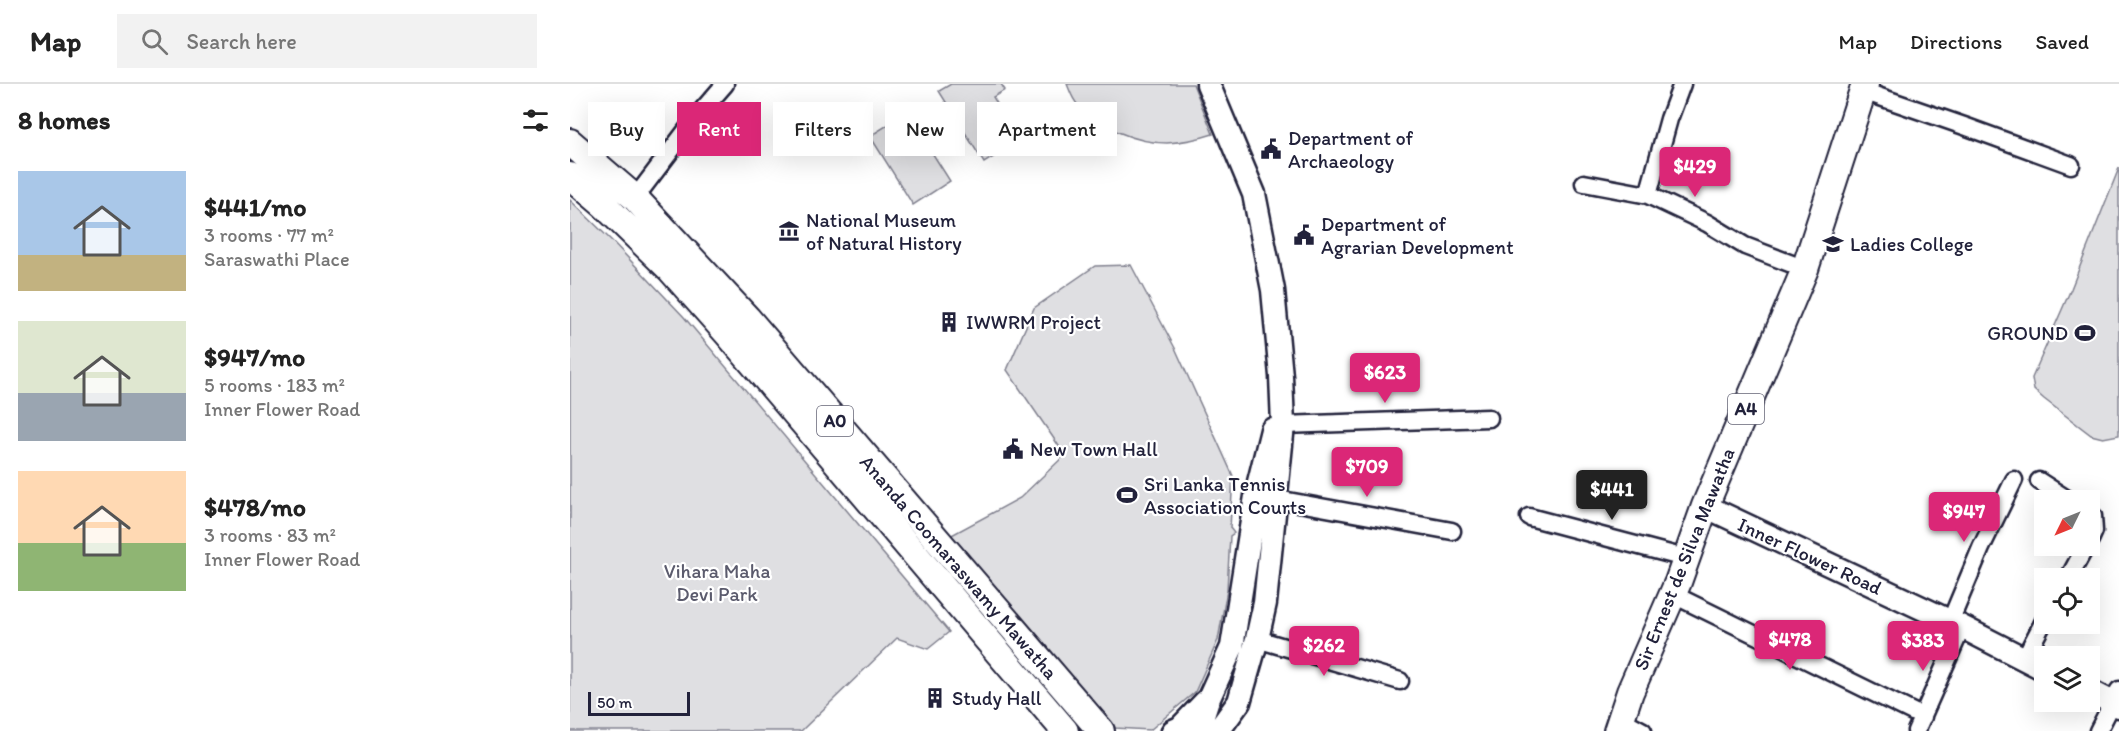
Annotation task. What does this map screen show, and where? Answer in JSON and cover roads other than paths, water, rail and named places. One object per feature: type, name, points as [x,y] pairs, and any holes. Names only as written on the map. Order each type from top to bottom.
[{"type":"highway","name":"Sir Ernest de Silva Mawatha","points":[[1627,727],[1630,692],[1672,594],[1705,506],[1805,269],[1864,87]]},
{"type":"highway","name":"Ananda Coomaraswamy Mawatha","points":[[570,142],[635,198],[747,318],[1093,722]]},
{"type":"highway","name":"Ananda Coomaraswamy Mawatha","points":[[570,176],[603,204],[671,270],[721,326],[1065,731]]},
{"type":"main road","points":[[1208,84],[1254,194],[1273,290],[1283,425],[1265,603],[1239,702],[1227,731]]},
{"type":"main road","points":[[1198,731],[1208,700],[1232,647],[1257,490],[1282,393]]},
{"type":"main road","name":"Inner Flower Road","points":[[1705,506],[2034,664]]},
{"type":"main road","points":[[2100,694],[2117,700]]},
{"type":"main road","points":[[1173,731],[1180,728],[1208,700]]},
{"type":"main road","points":[[1218,731],[1239,702]]},
{"type":"main road","points":[[1093,722],[1112,731]]},
{"type":"street","points":[[635,198],[698,115],[725,84]]},
{"type":"street","points":[[1648,195],[1669,120],[1682,84]]},
{"type":"street","points":[[1864,87],[2071,165]]},
{"type":"street","points":[[1584,183],[1648,195],[1707,223],[1745,246],[1805,269]]},
{"type":"street","points":[[1283,425],[1490,418]]},
{"type":"street","points":[[1672,594],[1919,724],[1956,625],[1981,548],[2014,480]]},
{"type":"street","points":[[2039,481],[2053,490]]},
{"type":"street","points":[[1277,499],[1452,531]]},
{"type":"street","points":[[1529,517],[1685,558]]},
{"type":"street","points":[[2024,659],[2037,634]]},
{"type":"street","points":[[1257,639],[1400,681]]},
{"type":"street","points":[[2098,731],[2117,700]]},
{"type":"place","name":"Department of Archaeology","points":[[1271,149]]},
{"type":"place","name":"National Museum of Natural History","points":[[789,231]]},
{"type":"place","name":"Department of Agrarian Development","points":[[1304,235]]},
{"type":"place","name":"Ladies College","points":[[1833,244]]},
{"type":"place","name":"IWWRM Project","points":[[949,322]]},
{"type":"place","name":"GROUND","points":[[2085,333]]},
{"type":"place","name":"New Town Hall","points":[[1013,449]]},
{"type":"place","name":"Sri Lanka Tennis Association Courts","points":[[1127,495]]},
{"type":"place","name":"Study Hall","points":[[935,698]]},
{"type":"park label","name":"Vihara Maha Devi Park","points":[[717,582]]}]
